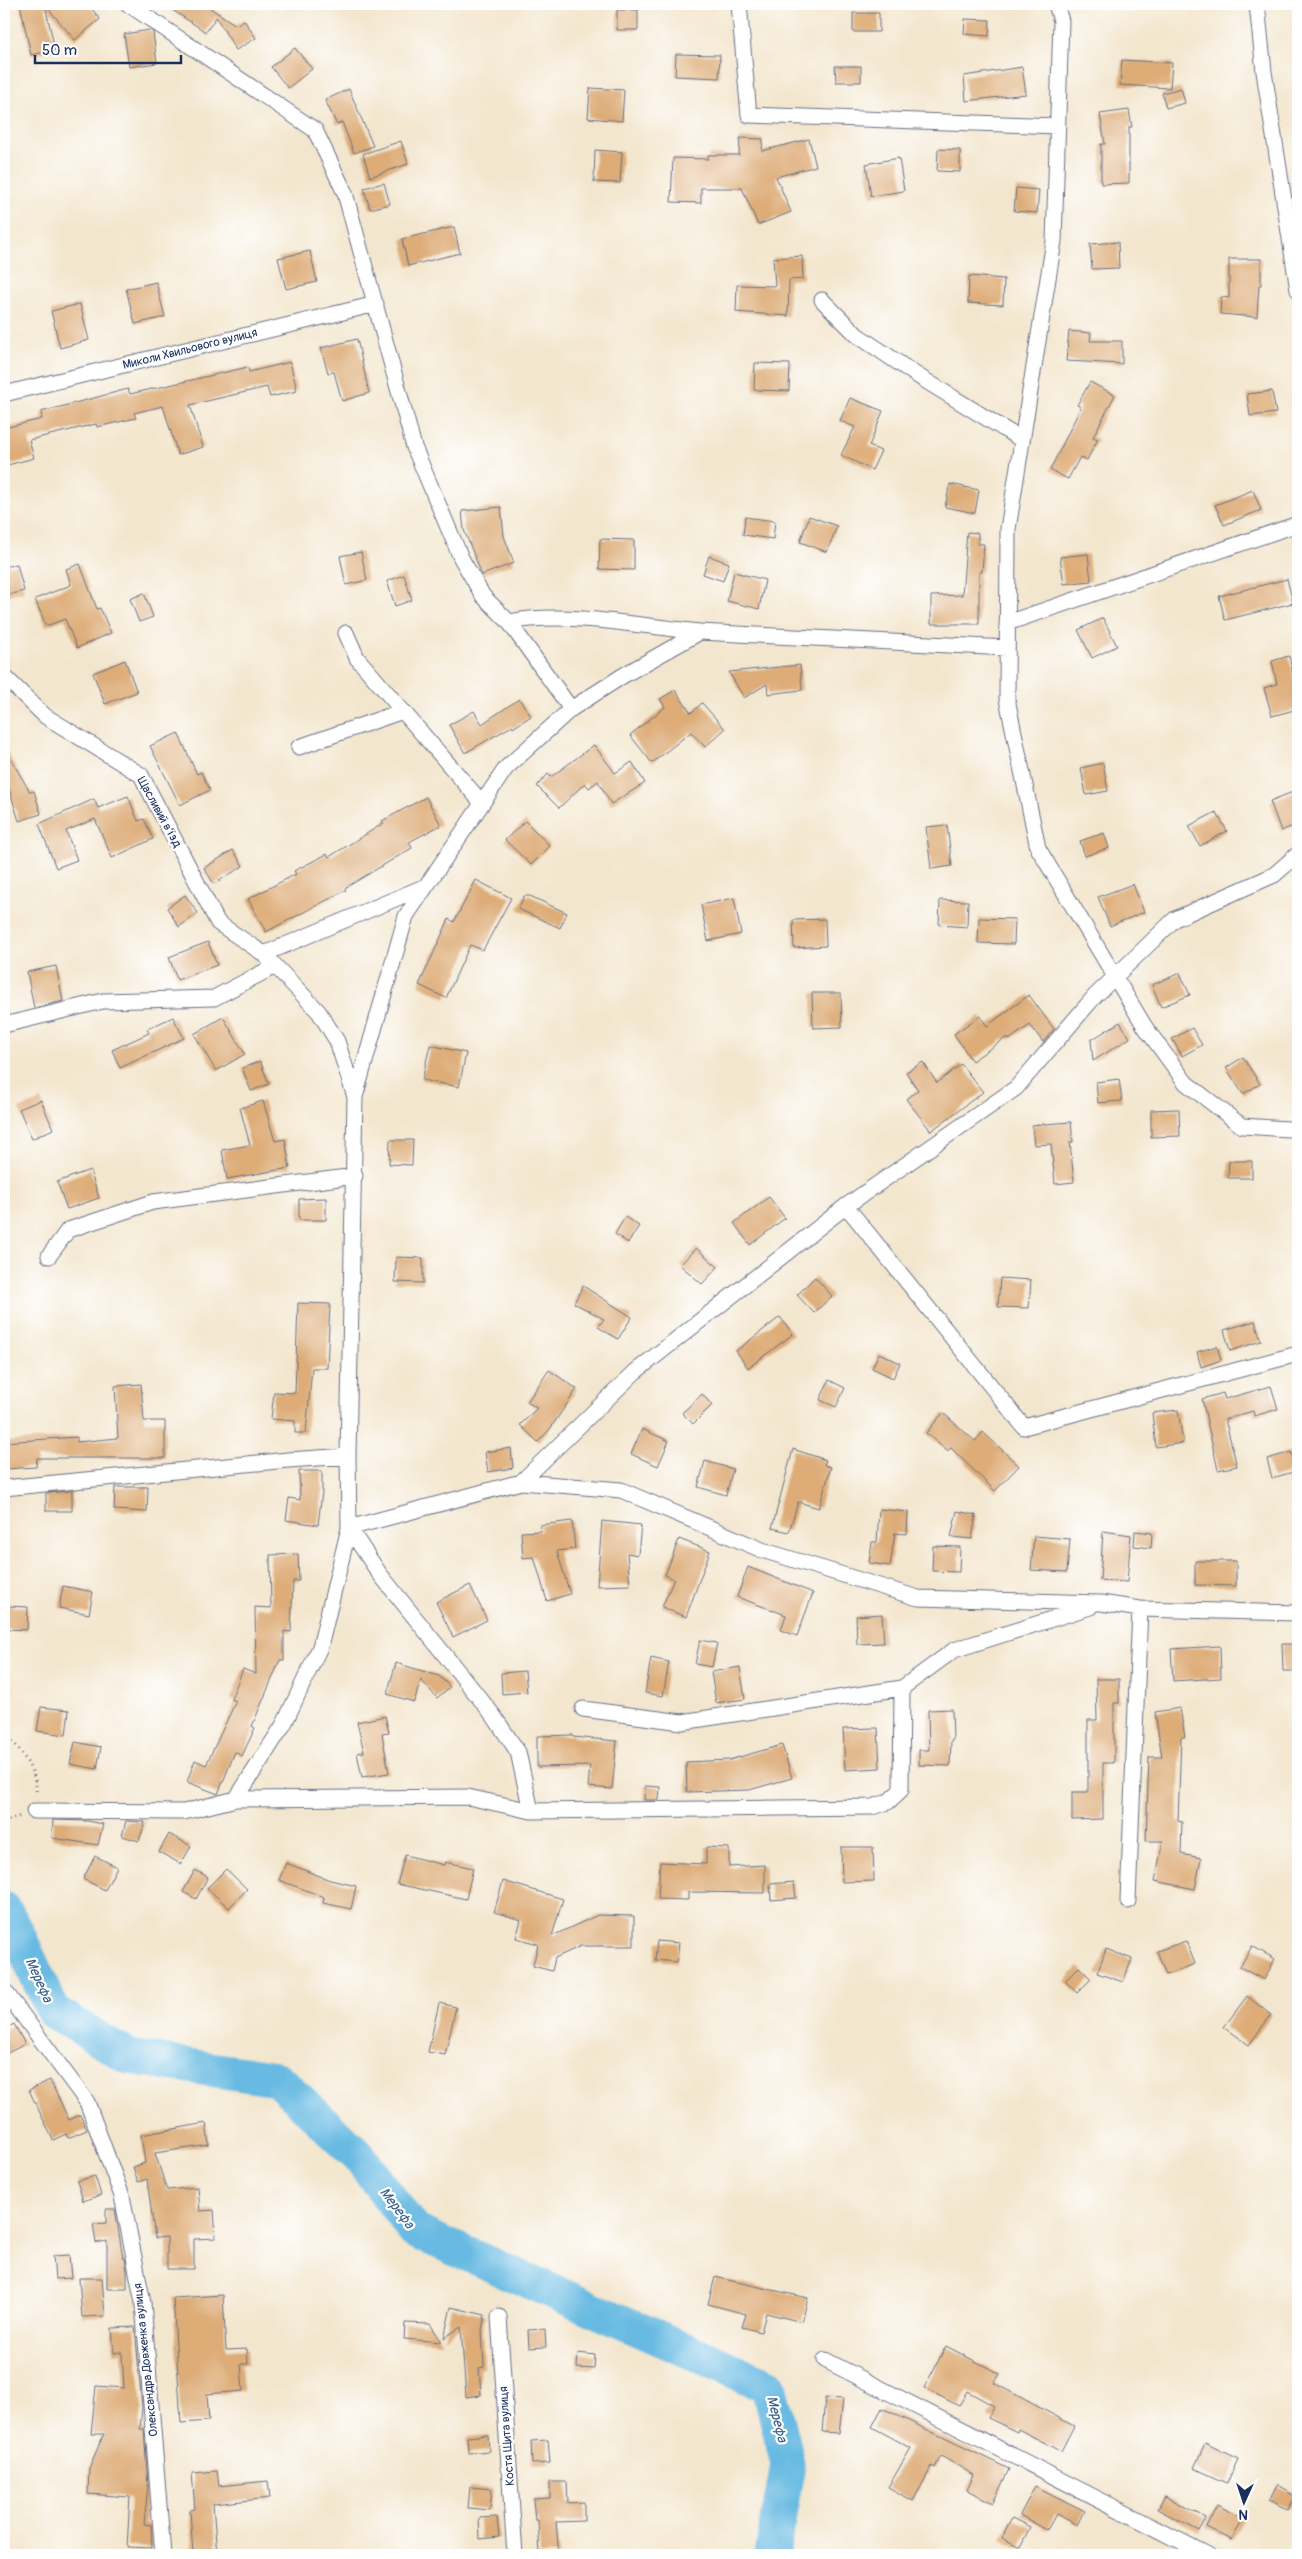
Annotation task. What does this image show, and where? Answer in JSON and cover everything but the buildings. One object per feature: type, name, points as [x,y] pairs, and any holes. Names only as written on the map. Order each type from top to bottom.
[{"type":"street","points":[[128,4],[315,130],[345,194],[414,447],[461,558],[483,596],[509,622],[571,710]]},
{"type":"street","points":[[739,4],[749,115],[1057,126]]},
{"type":"street","points":[[1056,4],[1061,21],[1054,241],[1008,529],[1007,699],[1038,848],[1114,978],[1145,1027],[1186,1083],[1242,1126],[1298,1127]]},
{"type":"street","points":[[1257,4],[1264,72],[1298,290]]},
{"type":"street","points":[[822,300],[857,335],[1022,440]]},
{"type":"street","name":"Миколи Хвильового вулиця","points":[[4,394],[376,304]]},
{"type":"street","points":[[1007,623],[1298,524]]},
{"type":"street","points":[[509,622],[541,618],[606,622],[700,632],[1007,648]]},
{"type":"street","points":[[236,1799],[284,1724],[320,1647],[349,1528],[348,1456],[355,1176],[355,1097],[406,916],[506,768],[571,710],[624,675],[700,632]]},
{"type":"street","points":[[346,633],[358,658],[482,803]]},
{"type":"street","name":"Щасливий в'їзд","points":[[4,676],[45,716],[140,775],[218,923],[264,954],[319,1012],[337,1041],[355,1097]]},
{"type":"street","points":[[299,747],[403,712]]},
{"type":"street","points":[[521,1482],[635,1372],[846,1206],[1016,1088],[1095,996],[1175,919],[1274,875],[1298,854]]},
{"type":"street","points":[[264,954],[426,886]]},
{"type":"street","points":[[4,1025],[103,1001],[214,998],[274,966]]},
{"type":"street","points":[[49,1256],[68,1230],[153,1202],[355,1176]]},
{"type":"street","points":[[846,1206],[1024,1427],[1298,1354]]},
{"type":"street","points":[[4,1488],[278,1461],[348,1456]]},
{"type":"street","points":[[349,1528],[521,1482],[621,1490],[762,1550],[918,1598],[1102,1603],[1140,1609],[1298,1613]]},
{"type":"street","points":[[349,1528],[379,1573],[493,1715],[518,1752],[531,1811]]},
{"type":"street","points":[[583,1709],[682,1722],[902,1688],[954,1650],[1102,1603]]},
{"type":"street","points":[[1128,1901],[1140,1609]]},
{"type":"street","points":[[34,1811],[184,1812],[236,1799],[468,1797],[531,1811],[872,1807],[888,1802],[901,1790],[902,1688]]},
{"type":"street","name":"Олександра Довженка вулиця","points":[[4,1990],[87,2102],[122,2196],[143,2303],[163,2555]]},
{"type":"street","name":"Костя Щита вулиця","points":[[499,2317],[515,2555]]},
{"type":"street","points":[[825,2360],[1208,2555]]},
{"type":"path","points":[[4,1729],[24,1758],[37,1784],[34,1811]]},
{"type":"path","points":[[4,1822],[9,1820]]},
{"type":"waterway","name":"Мерефа","points":[[4,1909],[15,1928],[53,2011],[129,2057],[277,2079],[359,2156],[414,2231],[769,2386],[788,2464],[772,2555]]}]
